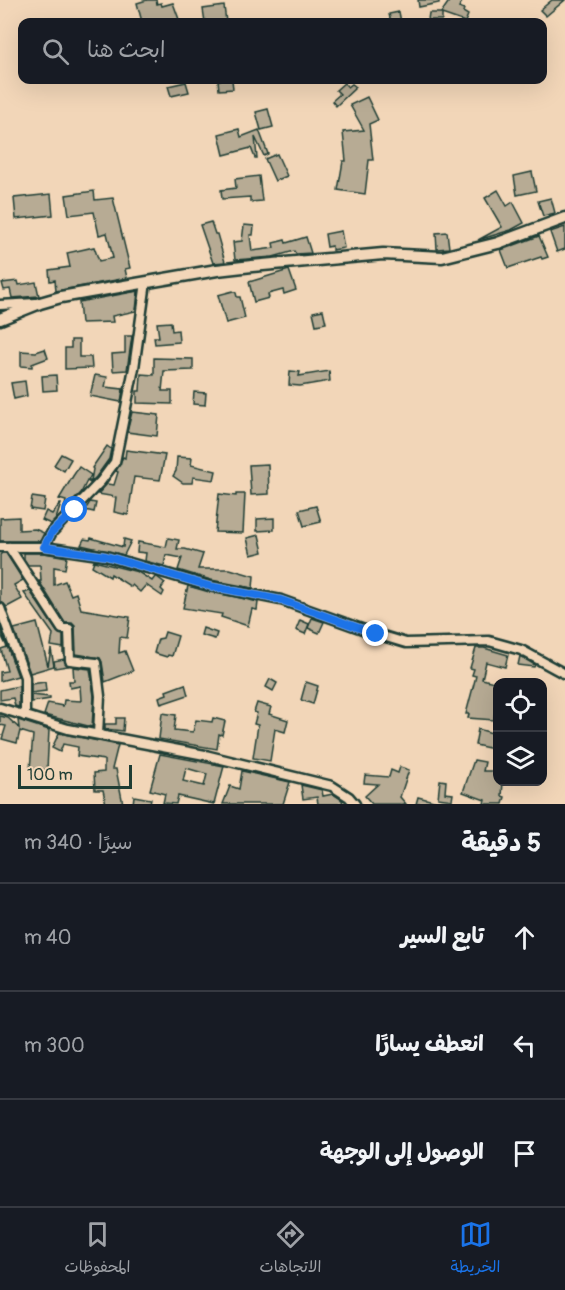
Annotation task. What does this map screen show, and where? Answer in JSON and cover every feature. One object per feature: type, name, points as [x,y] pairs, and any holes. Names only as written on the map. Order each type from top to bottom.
[{"type":"street","points":[[0,305],[40,303],[217,270],[383,254],[442,257],[498,243],[565,218]]},
{"type":"street","points":[[44,547],[52,532],[101,481],[115,462],[134,368],[146,282]]},
{"type":"street","points":[[0,319],[40,303]]},
{"type":"street","points":[[4,547],[44,547],[106,556],[209,586],[281,600],[406,643],[489,641],[521,650],[565,674]]},
{"type":"street","points":[[4,547],[62,629],[69,629],[70,660],[96,663],[100,696],[98,734]]},
{"type":"street","points":[[0,608],[24,677],[26,716]]},
{"type":"street","points":[[0,708],[68,729],[205,755],[332,786],[350,797],[355,804]]},
{"type":"building","points":[[156,0],[157,4],[161,3],[162,6],[173,3],[179,18],[141,18],[137,3]]},
{"type":"building","points":[[418,0],[439,0],[439,3],[419,7]]},
{"type":"building","points":[[450,0],[463,0],[459,7],[464,9],[463,12],[468,15],[467,18],[454,18],[442,14],[442,18],[428,18],[429,13],[441,13]]},
{"type":"building","points":[[552,0],[565,0],[546,16],[540,10]]},
{"type":"building","points":[[224,6],[226,18],[204,18],[203,9]]},
{"type":"building","points":[[399,12],[400,18],[390,18],[389,14]]},
{"type":"building","points":[[187,84],[189,92],[171,96],[168,86]]},
{"type":"building","points":[[218,84],[232,84],[233,89],[219,90]]},
{"type":"building","points":[[343,84],[348,87],[352,84],[356,87],[336,106],[332,101],[340,94],[336,90]]},
{"type":"building","points":[[367,97],[378,120],[369,124],[373,160],[369,160],[365,194],[338,190],[343,161],[346,161],[343,132],[364,130],[350,105]]},
{"type":"building","points":[[268,109],[273,127],[261,130],[256,112]]},
{"type":"building","points":[[239,129],[241,137],[259,130],[268,154],[264,156],[255,137],[257,158],[251,148],[224,155],[219,134]]},
{"type":"building","points":[[277,154],[287,176],[275,181],[265,159]]},
{"type":"building","points":[[532,172],[536,191],[517,195],[514,176]]},
{"type":"building","points":[[259,176],[262,201],[250,202],[250,197],[222,199],[221,190],[236,188],[235,179]]},
{"type":"building","points":[[498,190],[507,206],[513,202],[524,223],[511,230],[478,240],[502,227],[485,198]]},
{"type":"building","points":[[94,191],[95,200],[113,198],[130,268],[125,269],[127,278],[56,291],[55,280],[50,281],[49,270],[70,267],[67,253],[94,247],[99,261],[113,258],[107,233],[99,235],[94,212],[69,215],[66,195]]},
{"type":"building","points":[[51,194],[53,215],[16,219],[14,198]]},
{"type":"building","points":[[551,198],[555,213],[543,216],[538,201]]},
{"type":"building","points":[[211,222],[225,262],[213,263],[200,225]]},
{"type":"building","points":[[244,225],[254,226],[253,235],[250,235],[252,251],[274,248],[273,243],[285,240],[286,243],[306,237],[311,253],[296,254],[294,251],[273,257],[235,260],[233,242],[242,241]]},
{"type":"building","points":[[565,227],[565,249],[557,252],[550,232]]},
{"type":"building","points":[[341,231],[344,248],[332,250],[332,246],[327,247],[325,234]]},
{"type":"building","points":[[447,232],[449,248],[437,249],[436,233]]},
{"type":"building","points":[[539,236],[548,257],[542,259],[541,257],[508,268],[501,250]]},
{"type":"building","points":[[289,270],[296,290],[284,294],[283,290],[268,294],[269,298],[254,302],[249,282]]},
{"type":"building","points":[[18,281],[19,285],[36,282],[39,296],[12,298],[10,289],[4,290],[2,283]]},
{"type":"building","points":[[138,291],[136,311],[112,316],[113,322],[81,323],[79,302]]},
{"type":"building","points":[[233,291],[237,297],[240,297],[245,318],[226,323],[218,295]]},
{"type":"building","points":[[323,310],[326,323],[316,325],[313,312]]},
{"type":"building","points":[[171,322],[172,331],[178,330],[179,342],[155,344],[154,337],[159,337],[157,323]]},
{"type":"building","points":[[125,336],[132,336],[127,370],[113,371],[112,354],[125,353]]},
{"type":"building","points":[[71,340],[79,340],[79,357],[91,357],[92,368],[65,369],[65,348],[71,348]]},
{"type":"building","points":[[45,349],[48,358],[32,364],[32,367],[21,366],[21,351],[36,352]]},
{"type":"building","points":[[154,358],[193,359],[193,370],[164,371],[162,391],[172,391],[172,404],[137,403],[141,374],[154,375]]},
{"type":"building","points":[[290,371],[300,372],[299,376],[329,371],[330,381],[300,386],[289,385]]},
{"type":"building","points":[[56,375],[57,390],[43,391],[42,376]]},
{"type":"building","points":[[95,375],[107,377],[105,387],[123,389],[121,402],[90,396]]},
{"type":"building","points":[[25,381],[27,396],[14,399],[11,383]]},
{"type":"building","points":[[194,392],[206,393],[205,405],[193,404]]},
{"type":"building","points":[[132,412],[159,415],[157,436],[127,432]]},
{"type":"building","points":[[107,446],[111,449],[109,459],[96,477],[90,483],[87,481],[81,493],[64,510],[66,501],[59,499],[79,467],[91,475],[88,481],[91,481],[92,468]]},
{"type":"building","points":[[126,450],[165,455],[160,480],[134,477],[128,515],[114,512],[116,497],[98,494],[107,484],[114,485],[118,472],[116,471],[123,457],[125,458]]},
{"type":"building","points":[[61,454],[71,459],[64,471],[54,465]]},
{"type":"building","points":[[177,457],[192,458],[191,465],[216,471],[214,480],[193,477],[192,483],[183,483],[173,476],[176,471]]},
{"type":"building","points":[[268,464],[269,494],[251,495],[249,465]]},
{"type":"building","points":[[219,494],[236,496],[236,494],[245,494],[243,533],[215,532]]},
{"type":"building","points":[[32,497],[45,499],[43,511],[30,509]]},
{"type":"building","points":[[90,502],[96,503],[94,512],[85,510]]},
{"type":"building","points":[[60,504],[56,519],[51,524],[42,520],[46,511],[52,514]]},
{"type":"building","points":[[316,506],[321,522],[304,526],[299,510]]},
{"type":"building","points":[[19,517],[19,530],[35,529],[44,533],[40,541],[0,541],[0,518]]},
{"type":"building","points":[[274,518],[274,530],[257,531],[257,519]]},
{"type":"building","points":[[259,535],[263,552],[251,555],[247,538]]},
{"type":"building","points":[[91,538],[123,547],[124,539],[131,541],[124,555],[81,545],[84,539],[90,540]]},
{"type":"building","points":[[168,538],[179,540],[177,549],[203,554],[198,569],[230,569],[254,576],[253,588],[211,580],[178,570],[182,558],[166,555],[164,566],[145,561],[146,553],[137,552],[138,542],[166,547]]},
{"type":"building","points":[[6,553],[23,580],[14,585],[22,599],[7,607],[0,602],[0,555]]},
{"type":"building","points":[[24,553],[44,553],[67,557],[65,569],[54,567],[54,585],[65,581],[71,595],[76,593],[81,609],[130,617],[127,638],[120,637],[119,653],[125,651],[133,671],[105,682],[100,658],[76,654],[75,626],[72,623],[65,623],[39,581],[41,581],[40,565],[28,565],[24,559]]},
{"type":"building","points":[[94,561],[138,572],[152,581],[157,577],[165,583],[161,589],[164,592],[162,596],[146,585],[140,592],[132,585],[131,587],[111,574],[110,577],[92,566]]},
{"type":"building","points":[[188,586],[258,602],[257,610],[252,609],[248,626],[221,617],[222,614],[183,608]]},
{"type":"building","points":[[30,591],[57,632],[63,635],[63,648],[51,646],[53,634],[24,593]]},
{"type":"building","points":[[312,618],[324,622],[319,633],[308,628]]},
{"type":"building","points":[[300,620],[309,624],[305,634],[296,630]]},
{"type":"building","points":[[37,623],[48,666],[51,649],[54,666],[30,673],[14,629]]},
{"type":"building","points":[[0,627],[18,676],[0,681],[0,672],[7,671],[1,649],[7,647],[0,633]]},
{"type":"building","points":[[203,628],[217,633],[215,639],[201,635]]},
{"type":"building","points":[[165,632],[178,636],[172,656],[167,657],[154,653],[158,639],[163,638]]},
{"type":"building","points":[[476,648],[508,655],[505,667],[486,662],[482,679],[493,682],[493,720],[468,718],[469,714],[466,714],[476,676],[472,675],[474,669],[470,668]]},
{"type":"building","points":[[520,656],[535,665],[534,667],[518,665]]},
{"type":"building","points":[[64,659],[68,666],[55,668],[54,661]]},
{"type":"building","points":[[73,667],[90,669],[94,696],[92,727],[44,715],[48,703],[63,706],[64,700],[81,701],[80,686],[70,688],[69,681],[74,681]]},
{"type":"building","points":[[270,679],[277,683],[273,691],[266,687]]},
{"type":"building","points":[[45,682],[46,691],[31,693],[31,684]]},
{"type":"building","points":[[306,682],[318,686],[313,704],[301,700]]},
{"type":"building","points":[[185,684],[188,695],[161,704],[159,697],[167,694],[166,691]]},
{"type":"building","points":[[19,686],[19,707],[15,706],[13,698],[0,700],[0,690]]},
{"type":"building","points":[[31,695],[50,697],[50,699],[31,702]]},
{"type":"building","points":[[257,703],[271,707],[269,714],[288,720],[285,732],[275,729],[270,761],[253,758],[258,725],[254,724]]},
{"type":"building","points":[[162,713],[176,715],[174,730],[193,732],[196,720],[212,722],[213,718],[225,721],[222,735],[219,734],[217,749],[159,739]]},
{"type":"building","points":[[0,716],[8,718],[19,728],[18,720],[49,730],[47,770],[30,769],[33,735],[20,731],[17,743],[2,739],[6,726],[0,725]]},
{"type":"building","points":[[116,718],[124,718],[123,731],[105,729],[105,724],[116,724]]},
{"type":"building","points":[[478,729],[492,733],[493,749],[475,745]]},
{"type":"building","points":[[59,733],[118,745],[112,769],[116,769],[123,804],[106,804],[103,790],[95,790],[94,773],[104,772],[104,760],[77,756],[78,747],[63,744],[60,752],[52,748]]},
{"type":"building","points":[[160,754],[224,766],[214,804],[178,796],[176,804],[163,803],[165,794],[150,790]],"holes":[[[186,768],[207,774],[204,786],[183,781]]]},
{"type":"building","points":[[474,760],[485,762],[483,771],[493,771],[493,786],[503,786],[502,796],[505,797],[503,804],[484,804],[485,800],[463,792]]},
{"type":"building","points":[[400,767],[409,770],[400,797],[406,804],[372,804],[365,796],[378,784],[364,783],[365,775],[389,777],[391,770],[398,773]]},
{"type":"building","points":[[242,771],[290,782],[283,804],[223,804],[230,786],[239,789]]},
{"type":"building","points":[[440,780],[446,781],[445,793],[453,794],[452,800],[438,798]]},
{"type":"building","points":[[301,785],[322,790],[323,796],[333,794],[342,800],[343,804],[318,804],[317,797],[303,799]]},
{"type":"building","points":[[134,796],[151,799],[150,804],[133,804]]},
{"type":"building","points":[[418,797],[438,802],[438,804],[416,804]]},
{"type":"route","points":[[75,510],[52,532],[44,547],[106,556],[209,586],[281,600],[376,634]]}]
